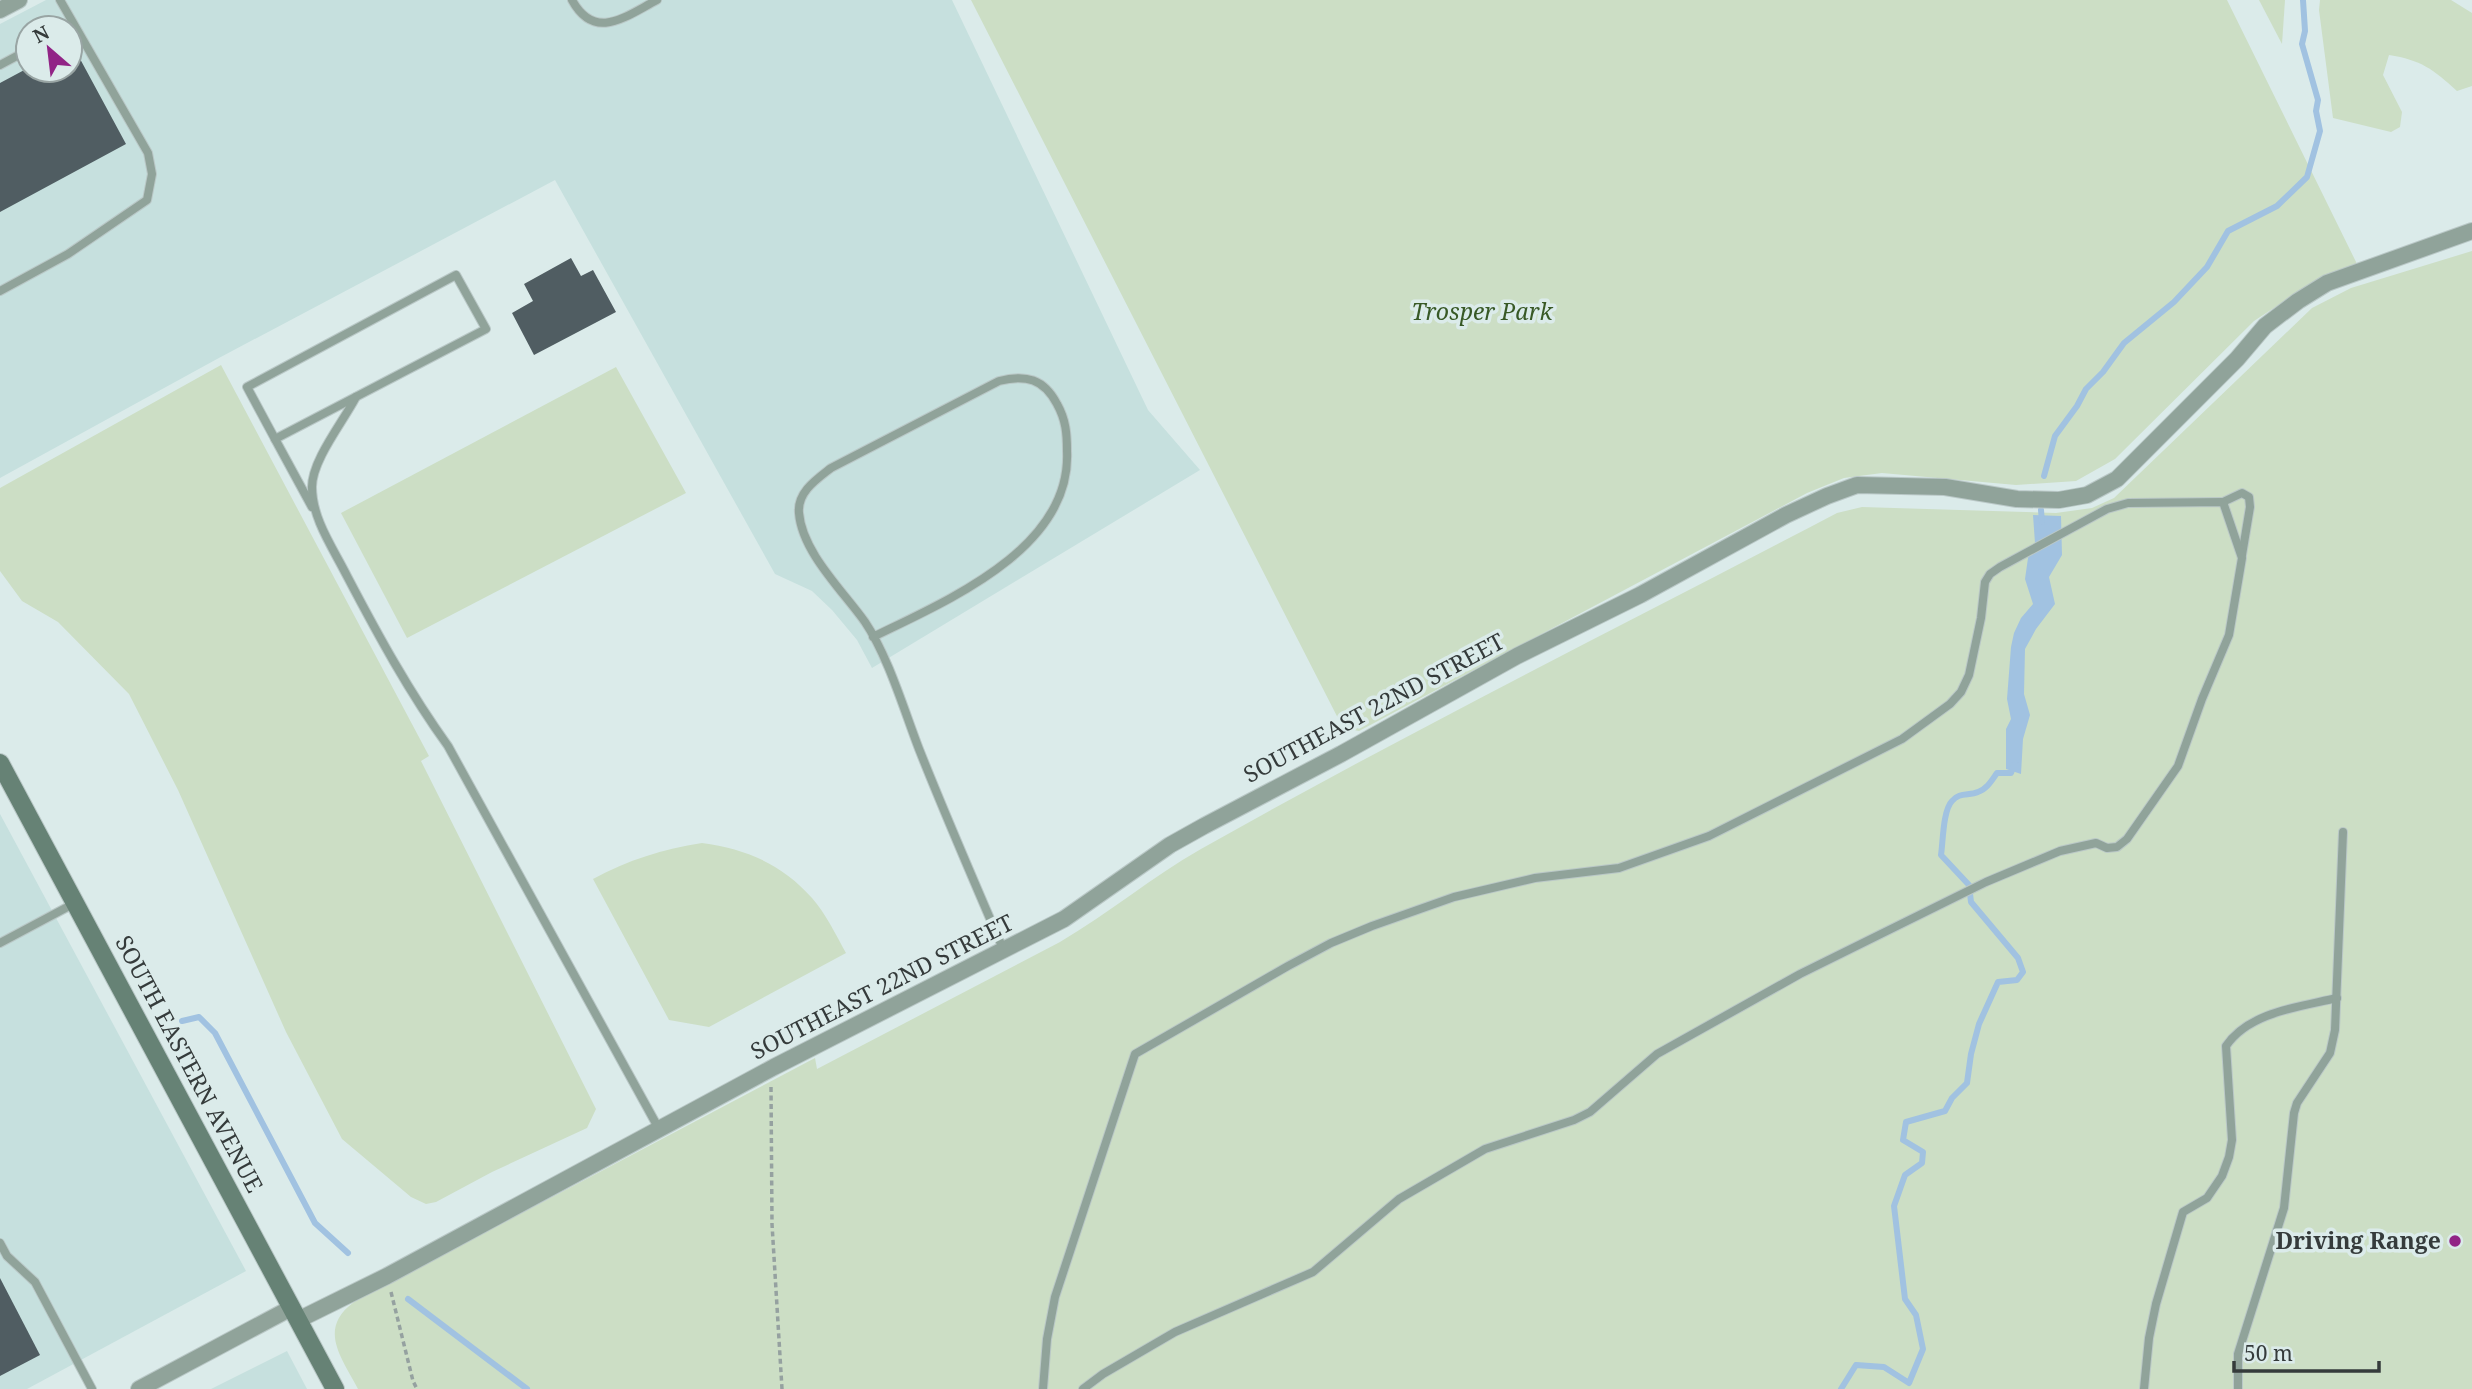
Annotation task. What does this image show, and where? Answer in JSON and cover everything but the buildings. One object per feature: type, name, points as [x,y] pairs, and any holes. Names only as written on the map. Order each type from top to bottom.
[{"type":"main road","name":"SOUTH EASTERN AVENUE","points":[[0,763],[335,1389]]},
{"type":"street","points":[[0,10],[19,0]]},
{"type":"street","name":"SOUTHEAST 22ND STREET","points":[[139,1389],[294,1314],[387,1276],[774,1067],[1004,951],[1064,919],[1170,845],[1204,826],[1341,754],[1517,656],[1640,595],[1786,515],[1827,496],[1857,485],[1945,487],[2017,499],[2059,500],[2087,495],[2117,479],[2237,359],[2265,326],[2298,301],[2327,283],[2472,231]]},
{"type":"lane","points":[[572,0],[579,12],[594,23],[613,23],[657,0]]},
{"type":"lane","points":[[0,291],[68,254],[147,200],[152,174],[148,153],[84,47]]},
{"type":"lane","points":[[275,439],[486,329],[456,275],[247,387],[390,657],[418,704],[448,746],[659,1129]]},
{"type":"lane","points":[[873,637],[963,592],[1019,551],[1046,520],[1058,500],[1068,465],[1064,417],[1041,383],[1013,378],[999,381],[831,468],[808,487],[799,510],[803,532],[823,566],[873,637],[1004,951]]},
{"type":"lane","points":[[315,514],[312,487],[315,467],[356,397]]},
{"type":"lane","points":[[1043,1389],[1047,1339],[1055,1297],[1135,1054],[1288,966],[1362,930],[1454,897],[1535,878],[1619,868],[1709,836],[1902,739],[1950,704],[1961,692],[1969,675],[1983,608],[1985,582],[1990,574],[2107,509],[2128,503],[2223,502],[2242,494],[2249,497],[2250,507],[2229,635],[2178,766],[2138,826],[2117,847],[2107,848],[2096,843],[2060,851],[1986,882],[1800,974],[1657,1054],[1590,1112],[1574,1120],[1485,1149],[1399,1199],[1313,1272],[1175,1332],[1103,1374],[1083,1389]]},
{"type":"lane","points":[[2223,502],[2242,558]]},
{"type":"lane","points":[[2238,1389],[2238,1354],[2284,1208],[2294,1113],[2297,1103],[2330,1053],[2335,1030],[2343,832]]},
{"type":"lane","points":[[0,943],[75,903]]},
{"type":"lane","points":[[2144,1389],[2149,1338],[2156,1304],[2183,1212],[2207,1198],[2230,1157],[2232,1140],[2226,1046],[2233,1036],[2253,1021],[2337,998]]},
{"type":"lane","points":[[0,1243],[7,1256],[35,1282],[92,1389]]},
{"type":"path","points":[[774,1067],[771,1091],[772,1224],[782,1389]]},
{"type":"path","points":[[387,1276],[417,1389]]},
{"type":"shaded area","points":[[46,0],[952,0],[1148,410],[1200,470],[872,668],[857,640],[832,610],[812,591],[775,574],[555,180],[217,359],[0,478],[0,24],[14,17],[14,84],[84,84],[84,14],[19,14]]},
{"type":"shaded area","points":[[0,814],[246,1271],[27,1389],[0,1389]]},
{"type":"shaded area","points":[[287,1351],[307,1389],[211,1389]]},
{"type":"green space","name":"Trosper Park","points":[[971,0],[2227,0],[2359,268],[2309,285],[2254,321],[2115,459],[2076,481],[2016,485],[1882,473],[1844,478],[1807,493],[1359,731],[1343,728]]},
{"type":"green space","points":[[2259,0],[2285,0],[2282,44]]},
{"type":"green space","points":[[2320,0],[2451,0],[2472,13],[2472,86],[2457,91],[2426,67],[2389,55],[2383,75],[2402,112],[2400,127],[2391,132],[2333,118]]},
{"type":"green space","points":[[2472,251],[2472,1389],[358,1389],[345,1366],[336,1344],[335,1333],[343,1312],[354,1302],[815,1058],[817,1069],[1060,942],[1201,849],[1438,720],[1837,513],[1862,507],[2056,513],[2092,508],[2114,498],[2312,308],[2351,288]]},
{"type":"green space","points":[[221,365],[429,756],[421,761],[596,1109],[587,1128],[492,1172],[436,1202],[426,1204],[411,1197],[342,1139],[286,1032],[178,790],[129,694],[58,622],[22,601],[0,571],[0,488]]},
{"type":"green space","points":[[616,367],[686,493],[407,638],[341,513]]},
{"type":"green space","points":[[702,843],[748,854],[776,867],[788,876],[817,904],[846,953],[709,1027],[669,1020],[593,879],[646,856]]},
{"type":"water","points":[[2033,515],[2061,516],[2062,555],[2049,577],[2055,604],[2025,649],[2024,694],[2030,715],[2023,739],[2021,774],[2006,769],[2006,729],[2011,719],[2007,699],[2014,633],[2021,618],[2033,604],[2025,579],[2028,558],[2035,543]]},
{"type":"waterway","points":[[2044,476],[2055,436],[2086,389],[2103,372],[2124,343],[2174,302],[2207,267],[2228,231],[2277,206],[2307,177],[2320,131],[2316,111],[2318,100],[2302,44],[2305,31],[2303,0]]},
{"type":"waterway","points":[[2041,510],[2042,522]]},
{"type":"waterway","points":[[1841,1389],[1856,1365],[1884,1367],[1909,1383],[1923,1349],[1916,1315],[1905,1299],[1894,1206],[1905,1175],[1922,1163],[1923,1152],[1903,1140],[1906,1122],[1945,1111],[1952,1098],[1967,1083],[1979,1024],[1998,982],[2017,980],[2023,972],[2018,958],[1971,902],[1969,885],[1941,855],[1945,819],[1949,805],[1955,798],[1981,791],[1997,773],[2011,773],[2015,763]]},
{"type":"waterway","points":[[182,1021],[199,1017],[215,1033],[315,1223],[348,1253]]},
{"type":"waterway","points":[[408,1299],[527,1389]]},
{"type":"place","name":"Driving Range","points":[[2455,1241]]}]
